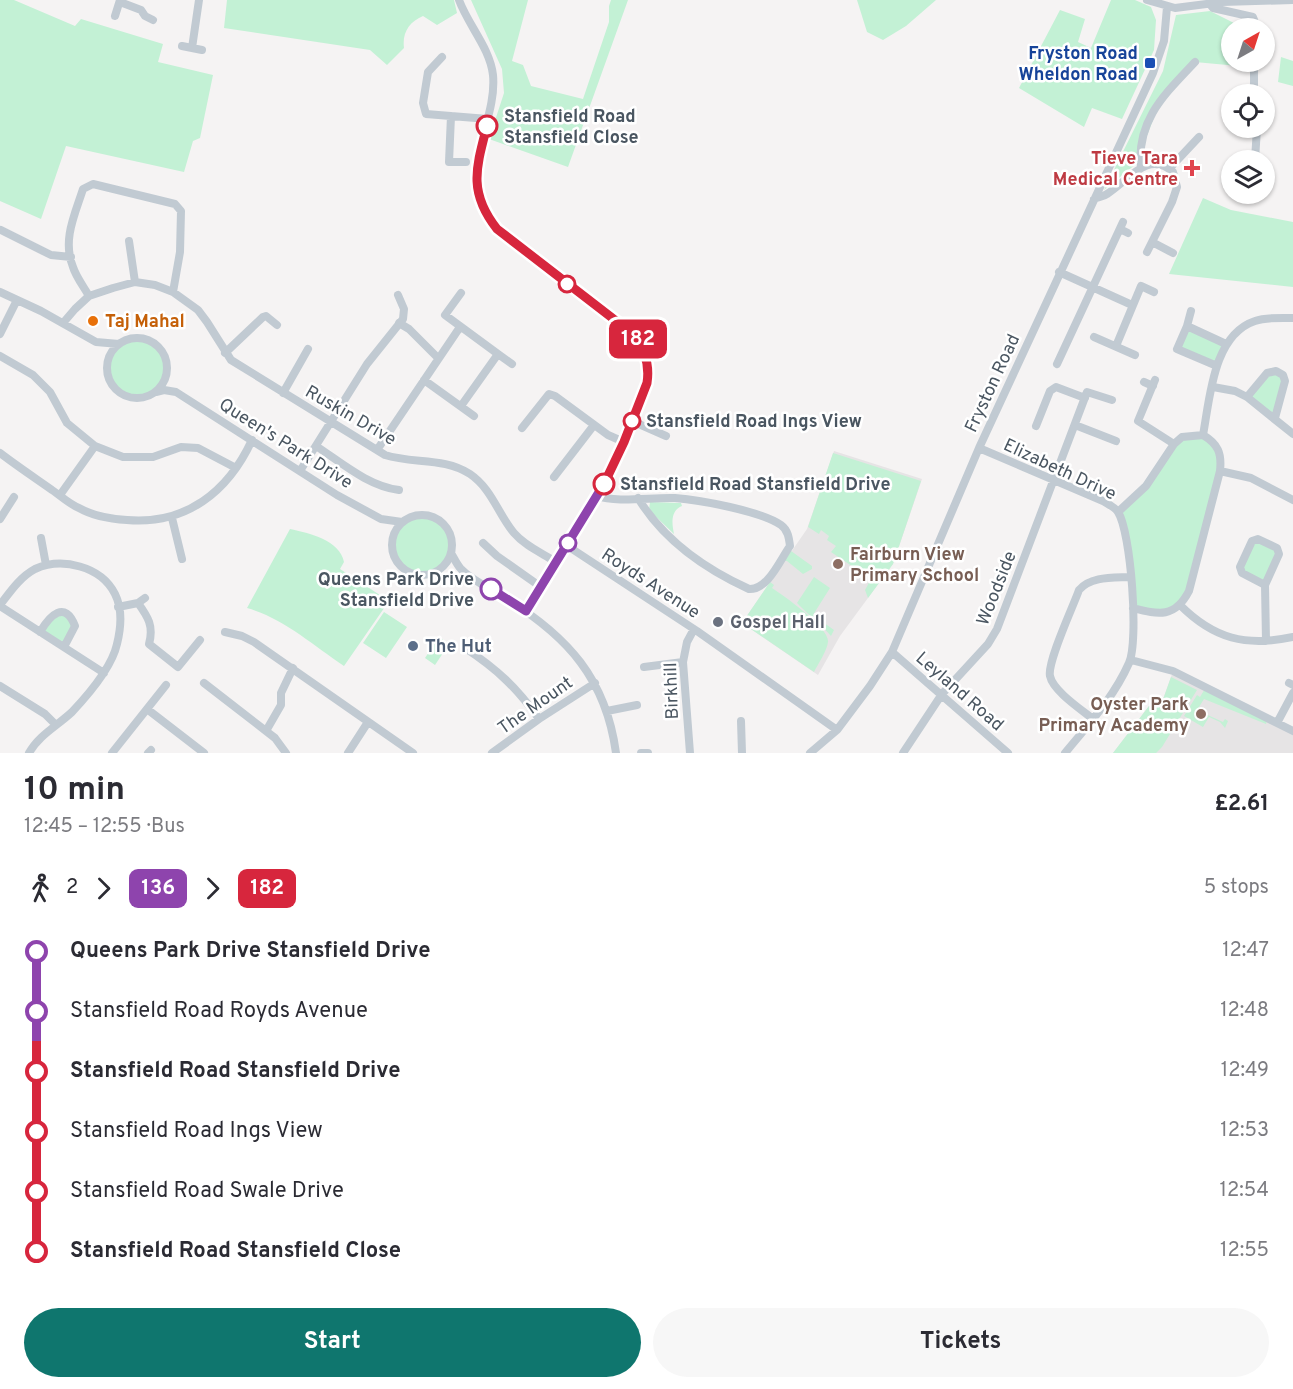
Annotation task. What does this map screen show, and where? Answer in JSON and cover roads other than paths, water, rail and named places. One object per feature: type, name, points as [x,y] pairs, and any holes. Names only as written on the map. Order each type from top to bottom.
[{"type":"street","points":[[192,48],[199,0]]},
{"type":"street","points":[[459,0],[464,15],[490,61],[493,75],[488,119],[477,168],[477,190],[486,215],[497,229],[625,327],[640,343],[646,356],[648,374],[644,392],[624,442],[597,496],[526,611]]},
{"type":"street","points":[[1147,0],[1167,7],[1181,8],[1209,3],[1293,0]]},
{"type":"street","points":[[115,16],[120,1],[141,10],[145,16],[153,20]]},
{"type":"street","points":[[1209,3],[1213,8],[1253,18]]},
{"type":"street","name":"Fryston Road","points":[[810,753],[837,730],[892,652],[979,448],[1161,54],[1167,7]]},
{"type":"street","points":[[182,46],[202,50]]},
{"type":"street","points":[[442,57],[428,72],[424,87],[426,114],[488,119]]},
{"type":"street","points":[[1141,168],[1142,138],[1151,114],[1162,98],[1195,62]]},
{"type":"street","points":[[451,116],[449,162],[466,162]]},
{"type":"street","points":[[1169,169],[1199,137]]},
{"type":"street","points":[[1094,199],[1106,195],[1141,168],[1152,164],[1161,164],[1173,172],[1177,187],[1147,252]]},
{"type":"street","points":[[89,296],[72,267],[69,246],[70,227],[83,189],[93,184],[175,204],[181,211],[180,252],[173,292]]},
{"type":"street","points":[[1057,364],[1066,355],[1093,287],[1122,225],[1128,233]]},
{"type":"street","points":[[1,230],[51,255],[71,257]]},
{"type":"street","points":[[129,241],[135,282]]},
{"type":"street","points":[[1152,242],[1173,253]]},
{"type":"street","points":[[1059,272],[1131,305]]},
{"type":"street","name":"Ruskin Drive","points":[[63,323],[89,296],[135,282],[155,285],[173,292],[198,310],[225,353],[240,366],[377,450],[396,458],[446,464],[470,475],[487,491],[516,535],[556,562]]},
{"type":"street","points":[[1116,346],[1131,305],[1141,286],[1154,292]]},
{"type":"street","name":"Queen's Park Drive","points":[[0,292],[96,342],[119,344],[124,340],[137,338],[156,344],[165,357],[166,376],[176,392]]},
{"type":"street","points":[[461,293],[445,315],[512,364]]},
{"type":"street","points":[[300,471],[367,364],[402,319],[404,309],[398,295]]},
{"type":"street","points":[[0,334],[17,300]]},
{"type":"street","points":[[1191,311],[1177,349],[1217,366]]},
{"type":"street","points":[[225,353],[263,317],[266,316],[277,325]]},
{"type":"street","points":[[1203,435],[1217,366],[1226,344],[1243,328],[1256,320],[1293,318]]},
{"type":"street","points":[[399,323],[410,329],[438,358]]},
{"type":"street","points":[[1187,326],[1226,344]]},
{"type":"street","points":[[377,450],[460,327]]},
{"type":"street","points":[[1094,337],[1135,355]]},
{"type":"street","name":"Queen's Park Drive","points":[[96,342],[108,360],[108,376],[112,385],[119,392],[137,398],[164,390],[176,392],[300,471],[381,519],[402,522],[422,515],[440,521],[450,534],[451,554],[461,569],[526,611],[554,632],[574,653],[595,682],[607,711],[616,753]]},
{"type":"street","points":[[108,360],[114,348],[119,344]]},
{"type":"street","points":[[283,393],[308,349]]},
{"type":"street","points":[[461,406],[498,354]]},
{"type":"street","points":[[0,356],[33,375],[50,392],[67,423],[95,446],[123,457],[153,457],[181,447],[198,448],[236,468]]},
{"type":"street","points":[[1246,397],[1267,373],[1276,371],[1283,375],[1285,381],[1275,418]]},
{"type":"street","points":[[156,392],[166,376]]},
{"type":"street","points":[[424,380],[474,416]]},
{"type":"street","points":[[1144,382],[1154,383],[1138,421],[1174,444]]},
{"type":"street","points":[[1036,426],[1050,391],[1056,387],[1112,400]]},
{"type":"street","points":[[1213,387],[1235,391],[1246,397],[1293,434]]},
{"type":"street","points":[[522,428],[549,394],[608,435],[624,442]]},
{"type":"street","name":"Woodside","points":[[903,753],[942,694],[980,653],[997,629],[1086,395]]},
{"type":"street","points":[[632,421],[666,436]]},
{"type":"street","points":[[554,477],[594,425]]},
{"type":"street","points":[[1075,425],[1116,441]]},
{"type":"street","points":[[1118,512],[1146,486],[1174,444],[1182,437],[1203,435],[1216,445],[1222,459],[1220,471],[1189,591],[1180,605],[1166,613],[1156,614],[1133,608]]},
{"type":"street","points":[[0,453],[79,509],[110,519],[141,522],[172,518],[201,504],[225,482],[252,440]]},
{"type":"street","points":[[60,495],[95,446]]},
{"type":"street","points":[[316,446],[368,481],[383,488],[399,490]]},
{"type":"street","name":"Elizabeth Drive","points":[[979,448],[1103,501],[1118,512],[1124,526],[1133,608],[1134,632],[1131,660],[1112,697],[1065,753]]},
{"type":"street","points":[[1220,471],[1251,478],[1293,500]]},
{"type":"street","points":[[1,515],[14,496]]},
{"type":"street","points":[[597,496],[608,500],[638,498],[695,500],[722,505],[781,525],[786,531],[790,546],[765,583],[756,589],[748,589],[708,566],[674,541],[648,514],[638,498]]},
{"type":"street","points":[[172,518],[182,559]]},
{"type":"street","name":"Queen's Park Drive","points":[[381,519],[393,536],[393,554],[404,569],[412,574],[422,575],[432,574],[440,569],[461,569]]},
{"type":"street","points":[[393,536],[402,522]]},
{"type":"street","points":[[41,538],[46,566]]},
{"type":"street","points":[[1265,585],[1242,573],[1240,567],[1252,541],[1258,539],[1277,548],[1279,554],[1265,585],[1266,641]]},
{"type":"street","points":[[483,543],[497,556],[541,587]]},
{"type":"street","name":"Royds Avenue","points":[[566,545],[694,629],[837,730]]},
{"type":"street","points":[[440,569],[451,554]]},
{"type":"street","points":[[29,753],[42,736],[72,712],[104,673],[117,646],[122,620],[115,595],[105,582],[94,573],[70,564],[58,563],[34,570],[15,584],[0,605],[104,673]]},
{"type":"street","points":[[1093,719],[1055,686],[1050,675],[1052,662],[1082,586],[1090,581],[1131,576]]},
{"type":"street","points":[[118,607],[142,600],[152,626],[149,644],[178,667],[200,640]]},
{"type":"street","points":[[1180,605],[1207,628],[1234,639],[1266,641],[1293,637]]},
{"type":"street","points":[[40,632],[53,614],[59,612],[66,614],[75,626],[64,647]]},
{"type":"street","name":"Birkhill","points":[[690,753],[683,662],[687,642],[694,629]]},
{"type":"street","points":[[225,632],[248,639],[413,753]]},
{"type":"street","points":[[465,648],[503,675],[539,719]]},
{"type":"street","name":"Leyland Road","points":[[892,652],[1008,753]]},
{"type":"street","points":[[1131,660],[1173,671],[1293,731]]},
{"type":"street","points":[[644,667],[683,662]]},
{"type":"street","points":[[266,731],[281,705],[281,693],[293,668]]},
{"type":"street","name":"The Mount","points":[[492,753],[595,682]]},
{"type":"street","points":[[204,683],[275,738],[286,753]]},
{"type":"street","points":[[112,753],[166,685]]},
{"type":"street","points":[[0,686],[45,714],[56,724]]},
{"type":"street","points":[[1277,723],[1293,693]]},
{"type":"street","points":[[607,711],[637,705]]},
{"type":"street","points":[[147,709],[204,753]]},
{"type":"street","points":[[741,721],[742,753]]},
{"type":"street","points":[[348,753],[368,722]]},
{"type":"street","points":[[188,753],[194,745]]},
{"type":"street","points":[[641,753],[648,753]]},
{"type":"place","name":"Fryston Road Wheldon Road","points":[[1150,63]]},
{"type":"place","name":"Stansfield Road Stansfield Close","points":[[487,126]]},
{"type":"place","name":"Tieve Tara Medical Centre","points":[[1192,168]]},
{"type":"place","name":"Taj Mahal","points":[[93,321]]},
{"type":"place","name":"Stansfield Road Ings View","points":[[632,421]]},
{"type":"place","name":"Stansfield Road Stansfield Drive","points":[[604,484]]},
{"type":"place","name":"Fairburn View Primary School","points":[[838,564]]},
{"type":"place","name":"Queens Park Drive Stansfield Drive","points":[[491,589]]},
{"type":"place","name":"Gospel Hall","points":[[718,622]]},
{"type":"place","name":"The Hut","points":[[413,646]]},
{"type":"place","name":"Oyster Park Primary Academy","points":[[1201,714]]}]
